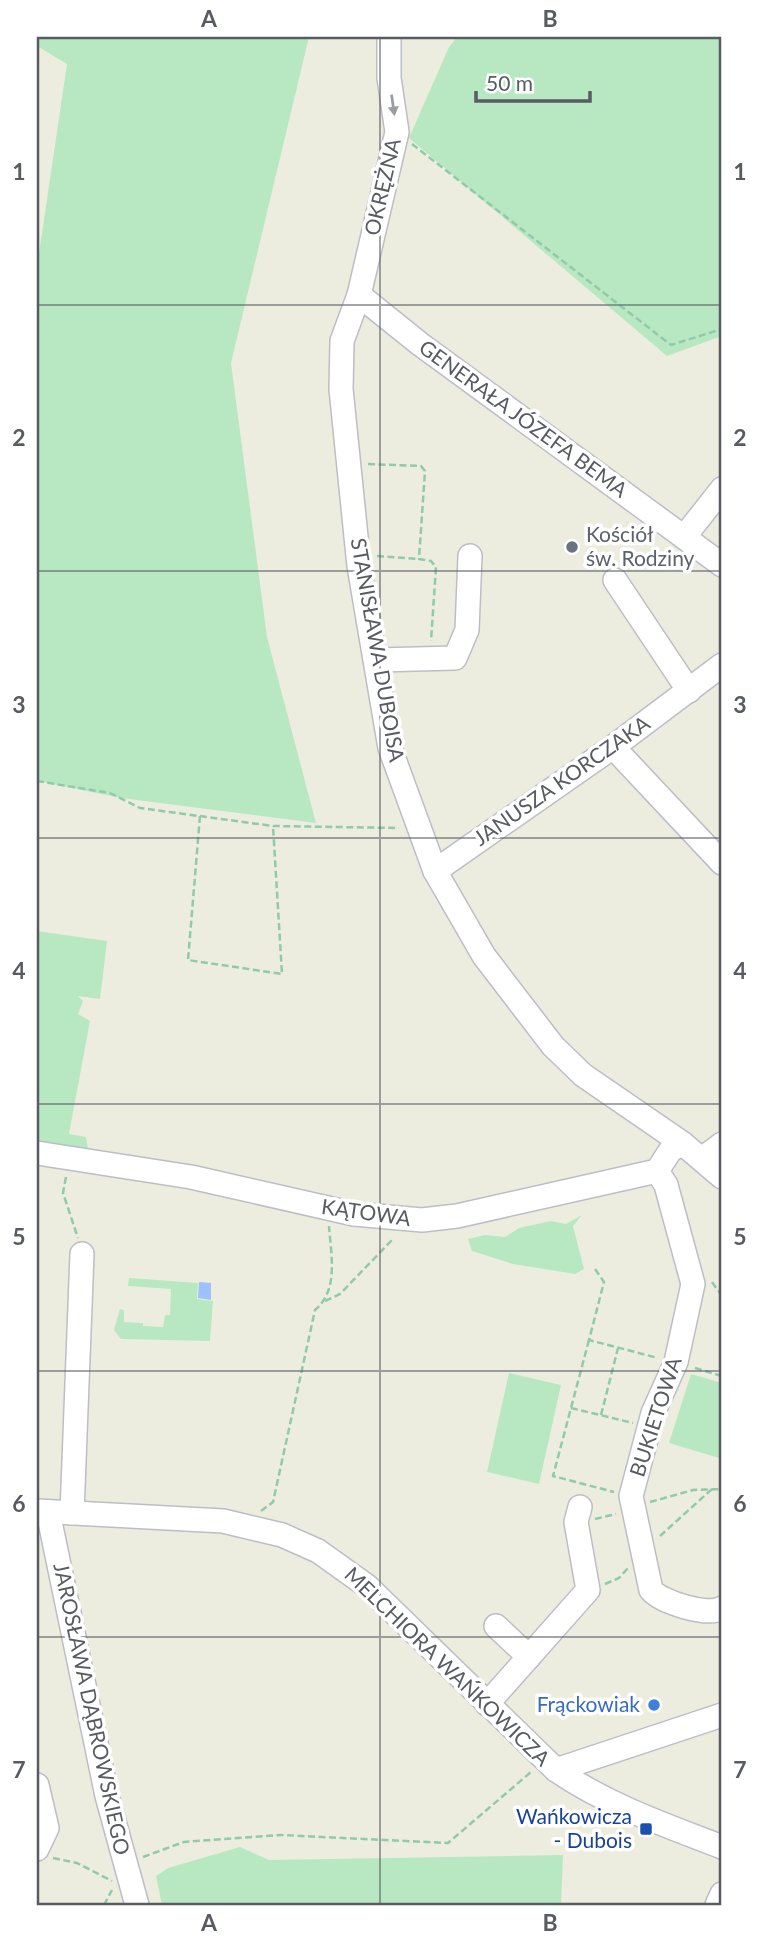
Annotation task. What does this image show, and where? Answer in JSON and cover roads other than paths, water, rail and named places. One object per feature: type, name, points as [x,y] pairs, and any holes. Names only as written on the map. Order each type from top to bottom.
[{"type":"street","name":"OKRĘŻNA","points":[[359,295],[397,132],[389,78],[389,37]]},
{"type":"street","name":"STANISŁAWA DUBOISA","points":[[359,295],[342,341],[341,389],[358,555],[390,748],[435,871],[484,956],[553,1046],[583,1075],[703,1158],[722,1177]]},
{"type":"street","name":"GENERAŁA JÓZEFA BEMA","points":[[359,295],[420,344],[722,565]]},
{"type":"street","points":[[684,537],[722,489]]},
{"type":"street","points":[[377,660],[455,658],[467,630],[470,556]]},
{"type":"street","points":[[615,580],[689,691]]},
{"type":"street","name":"JANUSZA KORCZAKA","points":[[435,871],[614,747],[722,665]]},
{"type":"street","points":[[614,747],[722,863]]},
{"type":"street","points":[[657,1171],[670,1151],[682,1143]]},
{"type":"street","points":[[703,1158],[722,1144]]},
{"type":"street","name":"KĄTOWA","points":[[37,1153],[191,1177],[329,1209],[386,1219],[446,1218],[657,1171]]},
{"type":"street","name":"BUKIETOWA","points":[[657,1171],[666,1185],[693,1284],[676,1362],[649,1427],[631,1500],[651,1590],[659,1598],[708,1611],[722,1608]]},
{"type":"street","points":[[72,1513],[82,1254]]},
{"type":"street","name":"MELCHIORA WAŃKOWICZA","points":[[42,1511],[223,1521],[254,1527],[318,1551],[346,1569],[550,1765],[584,1790],[617,1806],[722,1847]]},
{"type":"street","name":"JAROSŁAWA DĄBROWSKIEGO","points":[[42,1511],[107,1796],[136,1905]]},
{"type":"street","points":[[487,1704],[589,1590],[578,1515]]},
{"type":"street","points":[[496,1626],[529,1657]]},
{"type":"street","points":[[550,1765],[722,1715]]},
{"type":"street","points":[[37,1785],[47,1828],[40,1852]]},
{"type":"street","points":[[717,1905],[722,1894]]},
{"type":"water","points":[[199,1282],[211,1283],[211,1300],[198,1298]]},
{"type":"place","name":"Kościół św. Rodziny","points":[[572,547]]},
{"type":"place","name":"Frąckowiak","points":[[654,1705]]},
{"type":"place","name":"Wańkowicza - Dubois","points":[[646,1829]]}]
